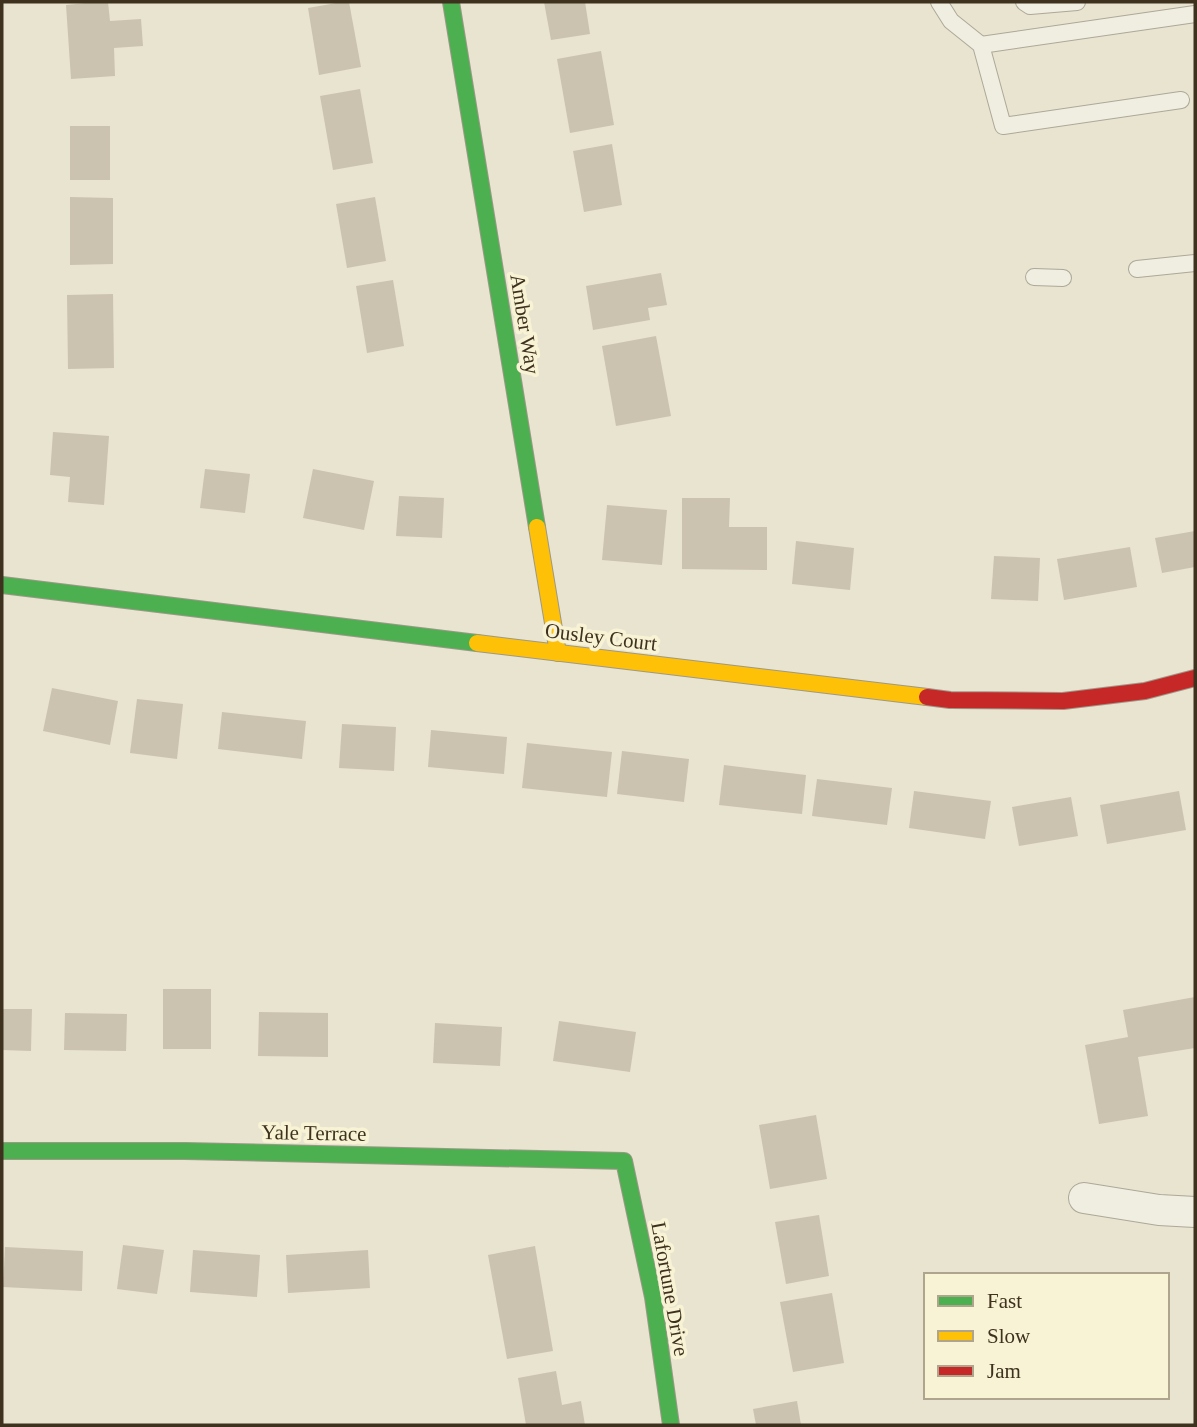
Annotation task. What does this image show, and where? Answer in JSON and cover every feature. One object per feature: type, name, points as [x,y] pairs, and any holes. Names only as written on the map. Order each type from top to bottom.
[{"type":"street","name":"Amber Way","points":[[451,2],[558,653]]},
{"type":"street","name":"Ousley Court","points":[[2,585],[950,700],[1063,701],[1145,691],[1195,678]]},
{"type":"street","name":"Yale Terrace","points":[[2,1151],[185,1151],[624,1161]]},
{"type":"street","name":"Lafortune Drive","points":[[624,1161],[653,1297],[671,1425]]},
{"type":"street","points":[[1084,1198],[1159,1210],[1195,1212]]},
{"type":"lane","points":[[939,2],[951,21],[981,46],[1003,126],[1181,100]]},
{"type":"lane","points":[[1024,2],[1030,6],[1077,2]]},
{"type":"lane","points":[[981,46],[1195,15]]},
{"type":"lane","points":[[1137,269],[1195,263]]},
{"type":"lane","points":[[1034,277],[1063,278]]},
{"type":"building","points":[[108,2],[110,21],[141,19],[143,46],[114,48],[115,76],[71,79],[66,5]]},
{"type":"building","points":[[349,2],[361,67],[319,75],[308,8]]},
{"type":"building","points":[[544,2],[585,2],[590,34],[551,40]]},
{"type":"building","points":[[601,51],[614,125],[570,133],[557,59]]},
{"type":"building","points":[[360,89],[373,163],[333,170],[320,96]]},
{"type":"building","points":[[70,126],[110,126],[110,180],[70,180]]},
{"type":"building","points":[[612,144],[622,205],[584,212],[573,151]]},
{"type":"building","points":[[70,197],[113,198],[113,264],[70,265]]},
{"type":"building","points":[[375,197],[386,261],[347,268],[336,204]]},
{"type":"building","points":[[661,273],[667,305],[648,308],[650,320],[593,330],[586,286]]},
{"type":"building","points":[[393,280],[404,346],[367,353],[356,286]]},
{"type":"building","points":[[113,294],[114,368],[68,369],[67,295]]},
{"type":"building","points":[[656,336],[671,416],[616,426],[602,346]]},
{"type":"building","points":[[53,432],[109,436],[104,505],[68,502],[70,477],[50,475]]},
{"type":"building","points":[[205,469],[250,474],[245,513],[200,508]]},
{"type":"building","points":[[313,469],[374,481],[364,530],[303,518]]},
{"type":"building","points":[[399,496],[444,498],[442,538],[396,536]]},
{"type":"building","points":[[682,498],[730,498],[729,527],[767,527],[767,570],[682,569]]},
{"type":"building","points":[[607,505],[667,510],[662,565],[602,560]]},
{"type":"building","points":[[1195,531],[1195,567],[1162,573],[1155,538]]},
{"type":"building","points":[[796,541],[854,548],[850,590],[792,584]]},
{"type":"building","points":[[1130,547],[1137,587],[1064,600],[1057,559]]},
{"type":"building","points":[[994,556],[1040,558],[1038,601],[991,599]]},
{"type":"building","points":[[52,688],[118,701],[110,745],[43,731]]},
{"type":"building","points":[[137,699],[183,704],[177,759],[130,753]]},
{"type":"building","points":[[222,712],[306,721],[302,759],[218,749]]},
{"type":"building","points":[[342,724],[396,727],[394,771],[339,768]]},
{"type":"building","points":[[431,730],[507,737],[504,774],[428,767]]},
{"type":"building","points":[[527,743],[612,752],[607,797],[522,788]]},
{"type":"building","points":[[622,751],[689,759],[684,802],[617,794]]},
{"type":"building","points":[[724,765],[806,775],[802,814],[719,805]]},
{"type":"building","points":[[817,779],[892,788],[887,825],[812,816]]},
{"type":"building","points":[[914,791],[991,801],[985,839],[909,828]]},
{"type":"building","points":[[1179,791],[1186,830],[1107,844],[1100,805]]},
{"type":"building","points":[[1071,797],[1078,836],[1019,846],[1012,807]]},
{"type":"building","points":[[163,989],[211,989],[211,1049],[163,1049]]},
{"type":"building","points":[[1195,997],[1195,1048],[1138,1057],[1148,1116],[1099,1124],[1085,1045],[1128,1037],[1123,1010]]},
{"type":"building","points":[[2,1009],[32,1009],[31,1051],[2,1050]]},
{"type":"building","points":[[259,1012],[328,1013],[328,1057],[258,1056]]},
{"type":"building","points":[[65,1013],[127,1014],[126,1051],[64,1050]]},
{"type":"building","points":[[559,1021],[636,1032],[630,1072],[553,1061]]},
{"type":"building","points":[[435,1023],[502,1027],[500,1066],[433,1063]]},
{"type":"building","points":[[816,1115],[827,1179],[770,1189],[759,1125]]},
{"type":"building","points":[[819,1215],[829,1276],[786,1284],[775,1222]]},
{"type":"building","points":[[123,1245],[164,1250],[157,1294],[117,1289]]},
{"type":"building","points":[[535,1246],[553,1351],[507,1359],[488,1255]]},
{"type":"building","points":[[5,1247],[83,1251],[82,1291],[3,1287]]},
{"type":"building","points":[[193,1250],[260,1255],[257,1297],[190,1292]]},
{"type":"building","points":[[368,1250],[370,1288],[288,1293],[286,1255]]},
{"type":"building","points":[[832,1293],[844,1363],[793,1372],[780,1302]]},
{"type":"building","points":[[556,1371],[562,1405],[581,1401],[585,1425],[526,1425],[518,1378]]},
{"type":"building","points":[[797,1401],[801,1425],[756,1425],[753,1409]]},
{"type":"traffic: fast","points":[[451,2],[537,527]]},
{"type":"traffic: fast","points":[[2,585],[477,643]]},
{"type":"traffic: fast","points":[[2,1151],[185,1151],[624,1161],[653,1297],[671,1425]]},
{"type":"traffic: slow","points":[[537,527],[558,653]]},
{"type":"traffic: slow","points":[[477,643],[927,697]]},
{"type":"traffic: jam","points":[[927,697],[950,700],[1063,701],[1145,691],[1195,678]]}]
